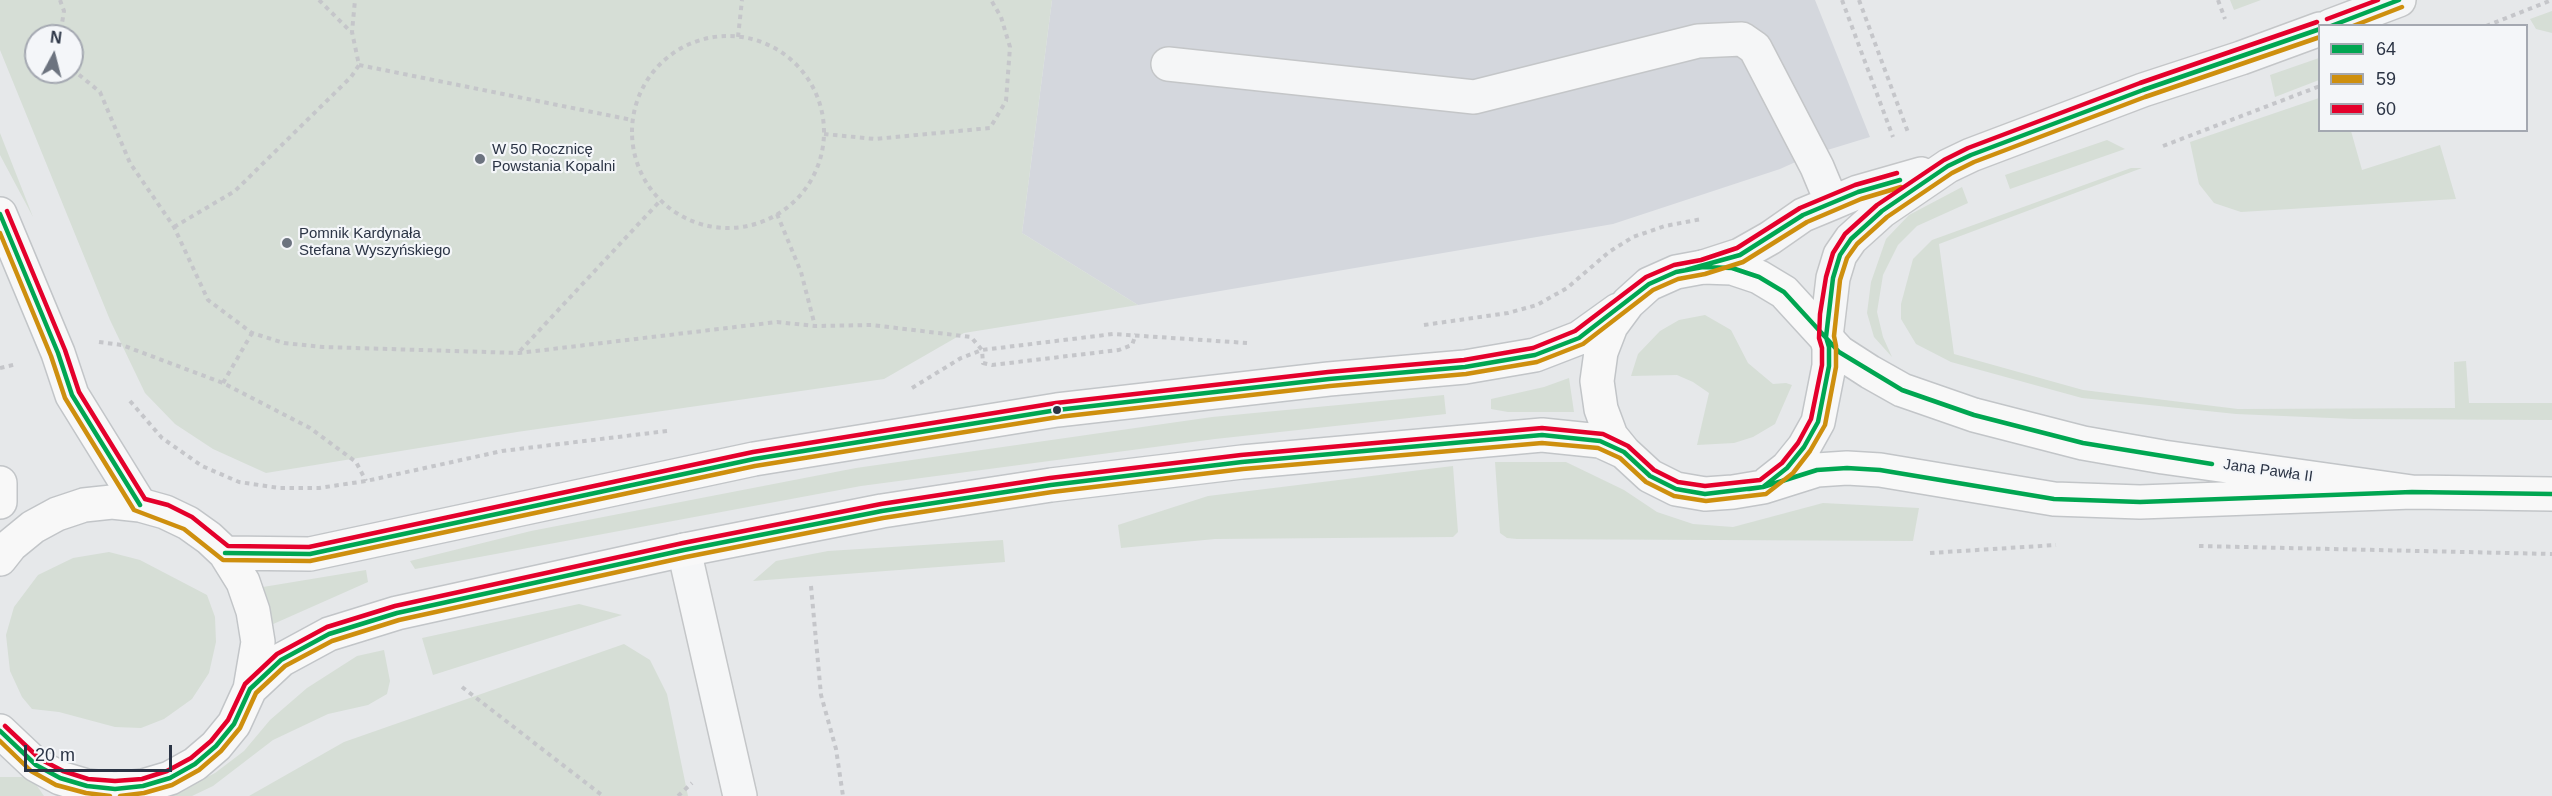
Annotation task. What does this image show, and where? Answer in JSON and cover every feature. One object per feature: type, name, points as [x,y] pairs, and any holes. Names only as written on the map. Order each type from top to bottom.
[{"type":"main road","points":[[0,214],[58,353],[72,394],[140,505]]},
{"type":"main road","name":"Jana Pawła II","points":[[1628,303],[1649,284],[1676,272],[1703,267],[1732,268],[1760,277],[1784,292],[1839,352],[1902,390],[1974,415],[2083,443],[2163,457],[2412,492]]},
{"type":"main road","points":[[1624,452],[1611,436],[1601,409],[1597,381],[1601,352],[1611,326],[1628,303]]},
{"type":"main road","points":[[225,553],[310,554],[754,459],[1057,410],[1329,379],[1465,367],[1535,355],[1579,338],[1628,303]]},
{"type":"main road","points":[[1763,487],[1787,468],[1804,447],[1818,422],[1829,366],[1829,346],[1826,337]]},
{"type":"main road","points":[[250,689],[281,660],[329,634],[397,613],[684,550],[882,511],[1050,485],[1242,462],[1542,435],[1600,441],[1624,452]]},
{"type":"main road","name":"Jana Pawła II","points":[[1624,452],[1650,477],[1676,489],[1705,494],[1763,487],[1817,470],[1847,468],[1880,470],[2054,498],[2140,502],[2412,492],[2552,494]]},
{"type":"main road","points":[[0,483],[0,502]]},
{"type":"main road","points":[[0,559],[33,527],[57,514],[84,505],[112,502],[140,505],[165,512],[188,523],[225,553],[243,582],[253,611],[258,642],[250,689],[234,724],[216,746],[195,764],[139,791],[97,787],[61,787],[4,739]]},
{"type":"street","points":[[2335,24],[2399,0]]},
{"type":"street","points":[[1826,337],[1833,278],[1840,255],[1851,239],[1882,211],[1948,166],[1971,155],[2143,90],[2241,58],[2318,29]]},
{"type":"street","points":[[1168,64],[1474,97],[1698,41],[1742,39],[1755,48],[1817,166],[1832,202]]},
{"type":"street","points":[[1703,267],[1740,255],[1803,215],[1832,202],[1858,192],[1948,166]]},
{"type":"street","points":[[684,550],[740,796]]},
{"type":"path","points":[[60,0],[64,10],[62,24]]},
{"type":"path","points":[[319,0],[351,33]]},
{"type":"path","points":[[174,227],[235,191],[351,77],[359,65],[351,33],[355,0]]},
{"type":"path","points":[[738,37],[742,0]]},
{"type":"path","points":[[824,134],[875,139],[990,128],[1006,101],[1010,47],[1001,17],[991,0]]},
{"type":"path","points":[[1842,0],[1896,144]]},
{"type":"path","points":[[1859,0],[1911,138],[1903,141]]},
{"type":"path","points":[[2218,0],[2228,24]]},
{"type":"path","points":[[2491,24],[2552,0]]},
{"type":"path","points":[[723,36],[738,37],[765,43],[778,50],[800,68],[820,106],[824,134],[822,150],[811,180],[790,205],[777,214],[752,225],[724,228],[696,222],[660,201],[640,172],[633,147],[632,120],[640,92],[657,67],[668,56],[701,40],[723,36]]},
{"type":"path","points":[[359,65],[632,120]]},
{"type":"path","points":[[84,79],[100,92],[130,163],[174,227],[208,300],[252,333],[284,343],[323,347],[519,352],[777,322],[815,326],[872,325],[971,337],[982,350],[983,363],[992,365],[1119,350],[1132,345],[1136,334]]},
{"type":"path","points":[[2163,146],[2318,86]]},
{"type":"path","points":[[519,352],[660,201]]},
{"type":"path","points":[[777,214],[801,272],[815,326]]},
{"type":"path","points":[[1420,325],[1508,313],[1537,305],[1567,288],[1609,252],[1633,237],[1665,226],[1710,219]]},
{"type":"path","points":[[223,383],[252,333]]},
{"type":"path","points":[[907,390],[961,358],[982,350],[1113,334],[1251,343]]},
{"type":"path","points":[[98,342],[102,353]]},
{"type":"path","points":[[0,368],[98,342],[122,345],[223,383],[310,428],[356,462],[366,481]]},
{"type":"path","points":[[124,391],[136,410],[162,438],[202,466],[239,482],[279,488],[309,488],[366,481],[502,452],[676,430]]},
{"type":"path","points":[[1930,553],[2062,545]]},
{"type":"path","points":[[2193,546],[2552,554]]},
{"type":"path","points":[[811,586],[821,695],[836,749],[843,796]]},
{"type":"path","points":[[462,687],[603,796]]},
{"type":"path","points":[[678,796],[695,780]]},
{"type":"shaded area","points":[[0,0],[1052,0],[1022,233],[1138,305],[964,333],[884,379],[517,432],[266,473],[213,449],[175,424],[145,393],[110,320],[0,50]]},
{"type":"shaded area","points":[[1052,0],[1815,0],[1870,137],[1811,155],[1780,169],[1613,224],[1138,305],[1022,233]]},
{"type":"shaded area","points":[[2230,0],[2261,0],[2234,10]]},
{"type":"shaded area","points":[[2552,11],[2552,33],[2536,29],[2530,19]]},
{"type":"shaded area","points":[[2318,58],[2318,80],[2275,97],[2270,75]]},
{"type":"shaded area","points":[[2318,98],[2318,132],[2351,132],[2362,170],[2440,145],[2456,199],[2241,212],[2214,203],[2199,184],[2190,142]]},
{"type":"shaded area","points":[[0,133],[33,217],[0,155]]},
{"type":"shaded area","points":[[2107,140],[2125,149],[2010,189],[2005,175]]},
{"type":"shaded area","points":[[2131,168],[2142,168],[1939,244],[1954,354],[2083,390],[2238,409],[2455,408],[2454,362],[2466,361],[2469,403],[2552,403],[2552,420],[2354,419],[2236,414],[2082,398],[1951,362],[1916,344],[1901,319],[1901,304],[1913,259],[1932,240]]},
{"type":"shaded area","points":[[1962,187],[1968,203],[1917,226],[1898,245],[1883,275],[1877,312],[1883,337],[1892,357],[1874,337],[1867,313],[1871,282],[1886,239],[1909,215]]},
{"type":"shaded area","points":[[1705,315],[1731,330],[1748,363],[1773,384],[1792,385],[1775,424],[1753,437],[1734,443],[1697,445],[1709,393],[1693,382],[1677,375],[1631,376],[1638,354],[1660,331],[1679,320]]},
{"type":"shaded area","points":[[1569,378],[1574,412],[1508,412],[1491,409],[1491,399],[1544,387]]},
{"type":"shaded area","points":[[1444,395],[1446,414],[1215,439],[861,486],[415,569],[410,561],[531,531],[856,468],[1212,417]]},
{"type":"shaded area","points":[[1495,462],[1566,462],[1624,490],[1657,512],[1693,524],[1733,527],[1823,503],[1919,508],[1913,541],[1507,538],[1500,533]]},
{"type":"shaded area","points":[[1453,466],[1458,532],[1453,537],[1215,539],[1121,548],[1118,525],[1208,496]]},
{"type":"shaded area","points":[[1003,540],[1005,562],[753,581],[776,561],[828,551]]},
{"type":"shaded area","points":[[109,552],[140,560],[207,595],[215,617],[216,642],[209,673],[192,699],[164,719],[141,728],[115,727],[59,712],[32,709],[22,697],[10,671],[6,635],[14,607],[38,575],[73,558]]},
{"type":"shaded area","points":[[366,570],[368,582],[271,625],[263,587]]},
{"type":"shaded area","points":[[579,604],[622,615],[433,675],[422,638]]},
{"type":"shaded area","points":[[624,644],[650,660],[667,694],[688,796],[249,796],[344,742]]},
{"type":"shaded area","points":[[384,650],[390,681],[387,694],[368,705],[328,714],[273,740],[213,786],[192,796],[163,796],[184,789],[215,773],[244,751],[270,720],[307,688],[357,656]]},
{"type":"shaded area","points":[[0,777],[22,777],[33,780],[44,796],[0,796]]},
{"type":"transit line","name":"60","points":[[2327,19],[2378,0]]},
{"type":"transit line","name":"64","points":[[2336,24],[2399,0]]},
{"type":"transit line","name":"59","points":[[2358,24],[2402,7]]},
{"type":"transit line","name":"60","points":[[5,726],[40,759],[63,771],[88,779],[115,781],[142,779],[167,771],[191,758],[211,741],[228,720],[245,684],[277,654],[327,627],[395,606],[683,543],[881,504],[1050,478],[1241,455],[1542,428],[1603,434],[1628,446],[1654,470],[1678,482],[1705,486],[1760,480],[1782,463],[1798,443],[1811,419],[1822,365],[1822,348],[1819,338],[1820,314],[1826,277],[1833,253],[1845,234],[1877,205],[1944,160],[1968,148],[2140,83],[2317,22]]},
{"type":"transit line","name":"64","points":[[1749,489],[1763,487],[1787,468],[1804,447],[1818,422],[1829,366],[1829,347],[1826,337],[1833,278],[1840,255],[1851,239],[1882,211],[1948,166],[1971,155],[2143,90],[2318,30]]},
{"type":"transit line","name":"59","points":[[120,796],[144,793],[172,785],[199,770],[221,751],[240,728],[256,693],[285,666],[332,641],[399,620],[686,557],[883,518],[1052,492],[1243,469],[1542,443],[1598,448],[1620,458],[1646,482],[1674,496],[1706,501],[1766,494],[1793,473],[1810,451],[1825,425],[1836,367],[1834,336],[1840,280],[1847,258],[1857,244],[1887,217],[1952,173],[1974,162],[2145,97],[2318,38]]},
{"type":"transit line","name":"60","points":[[7,211],[65,350],[79,392],[145,499],[168,505],[192,517],[228,546],[309,547],[753,452],[1056,403],[1328,372],[1464,360],[1533,348],[1575,331],[1646,277],[1674,265],[1701,260],[1737,248],[1800,208],[1855,185],[1897,173]]},
{"type":"transit line","name":"64","points":[[1686,270],[1740,255],[1803,215],[1858,192],[1900,180]]},
{"type":"transit line","name":"59","points":[[0,233],[51,356],[65,398],[134,510],[184,529],[223,560],[310,561],[755,466],[1058,417],[1330,386],[1466,374],[1537,362],[1583,344],[1653,290],[1678,279],[1705,274],[1743,262],[1807,222],[1861,199],[1901,187]]},
{"type":"transit line","name":"64","points":[[0,214],[58,353],[72,395],[140,505]]},
{"type":"transit line","name":"64","points":[[225,553],[310,554],[754,459],[1057,410],[1329,379],[1465,367],[1535,355],[1579,338],[1649,284],[1676,272],[1703,267],[1732,268],[1759,277],[1784,292],[1839,352],[1902,390],[1974,415],[2083,443],[2212,464]]},
{"type":"transit line","name":"64","points":[[0,731],[36,765],[60,778],[87,786],[115,789],[143,786],[170,778],[195,764],[216,746],[234,724],[250,689],[281,660],[329,634],[397,613],[684,550],[882,511],[1051,485],[1242,462],[1542,435],[1600,441],[1624,452],[1650,476],[1676,489],[1705,494],[1763,487],[1817,470],[1847,468],[1880,470],[2054,499],[2140,502],[2412,492],[2552,494]]},
{"type":"transit line","name":"59","points":[[0,741],[31,771],[56,785],[86,793],[110,796]]},
{"type":"place","name":"W 50 Rocznicę Powstania Kopalni","points":[[480,159]]},
{"type":"place","name":"Pomnik Kardynała Stefana Wyszyńskiego","points":[[287,243]]}]
